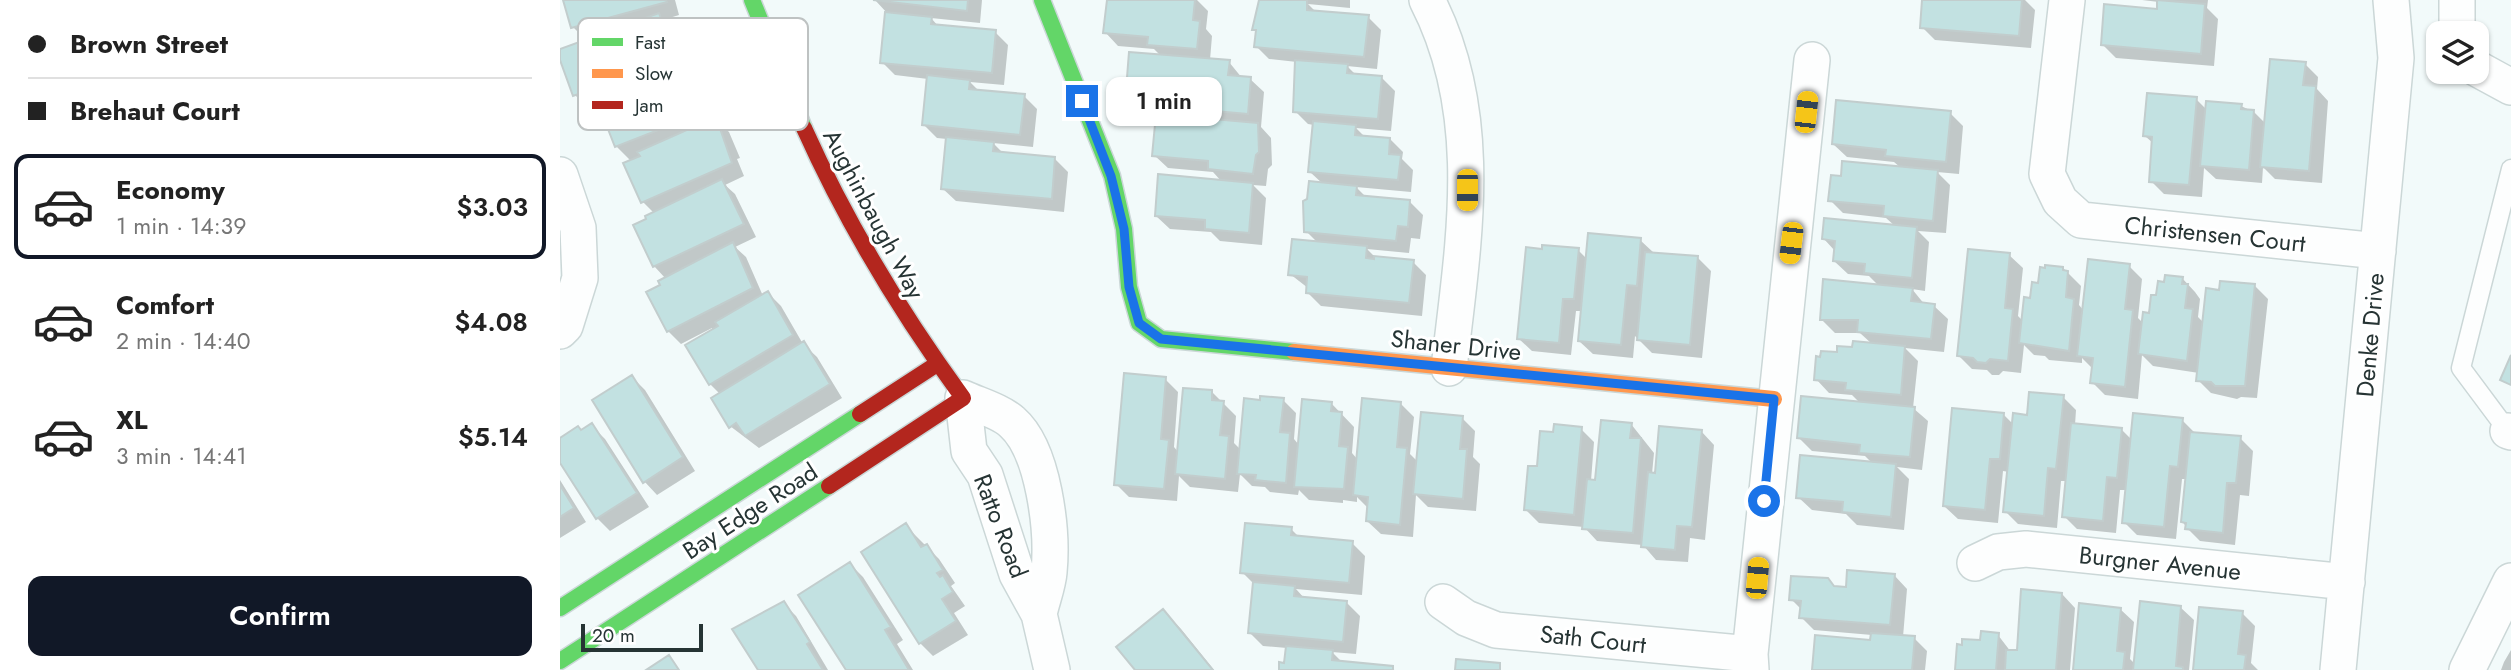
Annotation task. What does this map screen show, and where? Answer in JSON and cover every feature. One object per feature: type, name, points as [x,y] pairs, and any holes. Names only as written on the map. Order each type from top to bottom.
[{"type":"main road","name":"Aughinbaugh Way","points":[[752,0],[758,18]]},
{"type":"main road","name":"Shaner Drive","points":[[1042,0],[1111,176],[1124,229],[1129,287],[1139,323],[1161,339],[1774,399]]},
{"type":"main road","name":"Aughinbaugh Way","points":[[804,130],[827,181],[901,314],[963,398]]},
{"type":"main road","name":"Bay Edge Road","points":[[560,608],[937,364]]},
{"type":"main road","name":"Bay Edge Road","points":[[560,661],[963,398]]},
{"type":"street","points":[[1427,0],[1456,78],[1467,144],[1467,212],[1449,368]]},
{"type":"street","name":"Christensen Court","points":[[2067,0],[2047,174],[2060,201],[2081,220],[2378,251]]},
{"type":"street","name":"Denke Drive","points":[[2338,670],[2396,58],[2391,0]]},
{"type":"street","points":[[2457,0],[2457,21]]},
{"type":"street","points":[[1750,662],[1774,399],[1812,60]]},
{"type":"street","points":[[2489,75],[2511,87]]},
{"type":"street","points":[[560,176],[578,228],[580,278],[562,329]]},
{"type":"street","name":"Ratto Road","points":[[963,398],[1012,421],[1026,440],[1041,479],[1048,509],[1049,572],[1039,614]]},
{"type":"street","name":"Ratto Road","points":[[963,398],[969,451],[985,475],[1017,574],[1039,614],[1052,670]]},
{"type":"street","name":"Burgner Avenue","points":[[1975,563],[1998,552],[2026,549],[2347,582]]},
{"type":"street","points":[[2467,670],[2511,582]]},
{"type":"street","name":"Sath Court","points":[[1443,602],[1466,618],[1496,630],[1750,662]]},
{"type":"lane","points":[[2510,432],[2461,369],[2511,169]]},
{"type":"building","points":[[563,0],[667,2],[608,18],[578,18],[578,26],[571,28]]},
{"type":"building","points":[[873,0],[968,0],[967,11]]},
{"type":"building","points":[[1107,0],[1195,0],[1193,20],[1200,21],[1197,49],[1147,45],[1148,37],[1103,33]]},
{"type":"building","points":[[1259,0],[1307,0],[1307,10],[1369,15],[1364,57],[1254,47],[1256,30],[1252,30]]},
{"type":"building","points":[[1922,0],[2022,0],[2019,36],[1920,28]]},
{"type":"building","points":[[2157,0],[2205,4],[2201,54],[2101,45],[2104,4],[2157,9]]},
{"type":"building","points":[[885,12],[932,17],[931,24],[996,30],[992,73],[880,63]]},
{"type":"building","points":[[659,13],[661,18],[645,18]]},
{"type":"building","points":[[578,42],[578,94],[573,96],[560,60],[560,49]]},
{"type":"building","points":[[1129,52],[1230,60],[1228,75],[1251,77],[1248,114],[1125,103]]},
{"type":"building","points":[[2270,59],[2306,62],[2303,85],[2316,86],[2309,171],[2260,167]]},
{"type":"building","points":[[1295,60],[1348,64],[1347,73],[1382,76],[1378,119],[1293,112]]},
{"type":"building","points":[[927,75],[970,80],[969,89],[1025,94],[1020,135],[922,125]]},
{"type":"building","points":[[2147,93],[2197,97],[2189,185],[2149,182],[2152,137],[2143,136]]},
{"type":"building","points":[[1836,100],[1951,111],[1946,162],[1885,156],[1886,150],[1832,144]]},
{"type":"building","points":[[2206,101],[2242,104],[2241,109],[2254,110],[2249,170],[2200,166]]},
{"type":"building","points":[[1156,114],[1258,123],[1259,152],[1256,155],[1253,174],[1208,169],[1208,161],[1152,156]]},
{"type":"building","points":[[1313,121],[1356,125],[1355,135],[1390,138],[1389,154],[1401,155],[1398,180],[1308,172]]},
{"type":"building","points":[[608,130],[658,130],[615,147]]},
{"type":"building","points":[[687,130],[721,130],[732,163],[641,203],[623,163],[640,156],[637,152]]},
{"type":"building","points":[[946,137],[994,142],[993,151],[1055,157],[1052,199],[941,189]]},
{"type":"building","points":[[1842,161],[1938,170],[1933,221],[1883,216],[1884,206],[1828,201],[1831,175],[1841,176]]},
{"type":"building","points":[[1158,174],[1253,183],[1249,233],[1205,229],[1205,220],[1155,216]]},
{"type":"building","points":[[722,179],[744,224],[653,267],[633,225],[646,219],[645,216]]},
{"type":"building","points":[[1309,181],[1357,186],[1356,195],[1410,200],[1408,227],[1398,226],[1396,241],[1304,232],[1303,201],[1307,199]]},
{"type":"building","points":[[1824,218],[1917,227],[1912,278],[1864,273],[1865,264],[1833,261],[1835,241],[1822,239]]},
{"type":"building","points":[[1588,233],[1641,238],[1637,286],[1627,285],[1621,345],[1578,341]]},
{"type":"building","points":[[1292,239],[1367,246],[1366,258],[1374,259],[1374,256],[1414,260],[1409,303],[1306,293],[1307,277],[1288,275]]},
{"type":"building","points":[[733,242],[753,288],[667,332],[646,292],[660,285],[658,281]]},
{"type":"building","points":[[1542,245],[1579,248],[1574,299],[1563,299],[1559,343],[1517,339],[1526,247],[1542,249]]},
{"type":"building","points":[[1968,249],[2010,253],[2005,308],[2013,309],[2008,361],[1990,359],[1986,363],[1957,356]]},
{"type":"building","points":[[1645,252],[1698,256],[1690,345],[1637,340]]},
{"type":"building","points":[[2088,259],[2130,264],[2125,309],[2133,310],[2125,387],[2090,383],[2093,358],[2077,356]]},
{"type":"building","points":[[2045,265],[2063,267],[2063,270],[2068,271],[2066,297],[2074,299],[2069,351],[2019,343],[2024,297],[2030,298],[2032,282],[2038,283],[2040,267],[2045,268]]},
{"type":"building","points":[[2165,275],[2183,277],[2182,284],[2188,284],[2185,308],[2193,309],[2187,361],[2138,354],[2143,312],[2149,313],[2151,295],[2156,295],[2158,281],[2164,282]]},
{"type":"building","points":[[1823,279],[1913,288],[1911,301],[1935,304],[1931,339],[1857,332],[1858,320],[1820,320]]},
{"type":"building","points":[[2220,281],[2255,284],[2245,386],[2215,386],[2211,382],[2196,381],[2206,288],[2219,290]]},
{"type":"building","points":[[768,291],[793,335],[709,385],[685,345],[718,326],[715,322]]},
{"type":"building","points":[[804,341],[830,384],[745,436],[736,423],[729,428],[711,398]]},
{"type":"building","points":[[1853,341],[1905,346],[1901,395],[1845,390],[1846,383],[1814,380],[1816,356],[1820,357],[1821,351],[1837,352],[1837,346],[1852,347]]},
{"type":"building","points":[[2511,355],[2511,385],[2500,380]]},
{"type":"building","points":[[1124,373],[1166,377],[1161,439],[1169,440],[1164,489],[1114,485]]},
{"type":"building","points":[[632,375],[683,457],[643,483],[592,400]]},
{"type":"building","points":[[1183,388],[1212,390],[1212,400],[1224,401],[1220,435],[1229,436],[1225,479],[1175,474]]},
{"type":"building","points":[[2029,392],[2064,395],[2056,469],[2048,468],[2044,516],[2003,512],[2013,413],[2027,415]]},
{"type":"building","points":[[1260,396],[1284,398],[1280,432],[1290,433],[1286,483],[1255,480],[1256,475],[1237,474],[1244,398],[1260,400]]},
{"type":"building","points":[[1801,396],[1915,407],[1910,457],[1859,453],[1860,445],[1797,438]]},
{"type":"building","points":[[1362,398],[1401,402],[1397,447],[1407,448],[1400,525],[1366,521],[1368,497],[1353,495]]},
{"type":"building","points":[[1302,399],[1332,402],[1331,411],[1342,412],[1339,446],[1348,447],[1344,489],[1294,487]]},
{"type":"building","points":[[1952,408],[2004,413],[2000,459],[1990,459],[1985,510],[1943,506]]},
{"type":"building","points":[[1421,412],[1463,416],[1460,449],[1467,449],[1463,499],[1413,494]]},
{"type":"building","points":[[2133,413],[2183,418],[2178,467],[2170,466],[2164,527],[2122,523]]},
{"type":"building","points":[[1601,420],[1632,423],[1630,438],[1641,438],[1633,533],[1582,529],[1587,479],[1595,480]]},
{"type":"building","points":[[592,423],[637,493],[596,519],[560,463],[560,438],[578,426],[581,430]]},
{"type":"building","points":[[2071,423],[2122,428],[2117,478],[2107,477],[2103,521],[2062,517]]},
{"type":"building","points":[[1554,424],[1582,427],[1574,515],[1524,510],[1528,466],[1537,466],[1540,431],[1553,432]]},
{"type":"building","points":[[1659,426],[1702,430],[1692,527],[1677,526],[1675,550],[1641,547],[1648,472],[1655,473]]},
{"type":"building","points":[[2190,432],[2241,436],[2236,483],[2227,483],[2223,533],[2185,529],[2186,523],[2181,522]]},
{"type":"building","points":[[1800,455],[1896,464],[1891,517],[1842,512],[1843,502],[1796,498]]},
{"type":"building","points":[[560,485],[574,508],[560,517]]},
{"type":"building","points":[[906,523],[921,547],[927,544],[943,570],[937,573],[940,577],[943,575],[953,592],[942,599],[956,621],[919,644],[861,552]]},
{"type":"building","points":[[1245,523],[1292,527],[1291,535],[1353,541],[1349,583],[1240,573]]},
{"type":"building","points":[[850,562],[891,627],[885,630],[909,670],[846,670],[798,595]]},
{"type":"building","points":[[1847,570],[1895,574],[1890,625],[1799,618],[1801,601],[1789,600],[1791,576],[1828,578],[1834,586],[1846,587]]},
{"type":"building","points":[[1253,582],[1295,586],[1294,596],[1347,601],[1343,642],[1248,633]]},
{"type":"building","points":[[2021,589],[2062,593],[2056,670],[2005,670],[2006,650],[2017,650]]},
{"type":"building","points":[[784,601],[810,642],[807,644],[823,670],[758,670],[732,629]]},
{"type":"building","points":[[2140,601],[2181,606],[2176,666],[2183,667],[2183,670],[2133,670]]},
{"type":"building","points":[[2079,603],[2121,608],[2117,651],[2125,652],[2123,670],[2073,670]]},
{"type":"building","points":[[2199,607],[2243,611],[2238,654],[2246,655],[2244,670],[2193,670]]},
{"type":"building","points":[[1163,609],[1213,670],[1135,670],[1116,647]]},
{"type":"building","points":[[1981,631],[1999,633],[1996,670],[1955,670],[1957,644],[1962,645],[1962,639],[1980,640]]},
{"type":"building","points":[[1871,633],[1915,636],[1912,670],[1812,670],[1815,635],[1870,640]]},
{"type":"building","points":[[1286,646],[1333,650],[1332,660],[1393,666],[1393,670],[1279,670],[1279,662],[1284,663]]},
{"type":"building","points":[[669,655],[679,670],[646,670]]},
{"type":"building","points":[[1456,659],[1500,663],[1500,670],[1455,670]]},
{"type":"traffic: fast","points":[[752,0],[759,18]]},
{"type":"traffic: fast","points":[[1042,0],[1112,176],[1124,229],[1129,287],[1139,323],[1161,339],[1294,352]]},
{"type":"traffic: fast","points":[[560,608],[860,414]]},
{"type":"traffic: fast","points":[[560,661],[829,486]]},
{"type":"traffic: slow","points":[[1294,352],[1774,399]]},
{"type":"traffic: jam","points":[[805,130],[838,199],[876,267],[963,398],[829,486]]},
{"type":"traffic: jam","points":[[860,414],[937,364]]},
{"type":"route","points":[[1082,101],[1111,176],[1124,229],[1129,287],[1139,323],[1161,339],[1774,399],[1764,501]]}]
